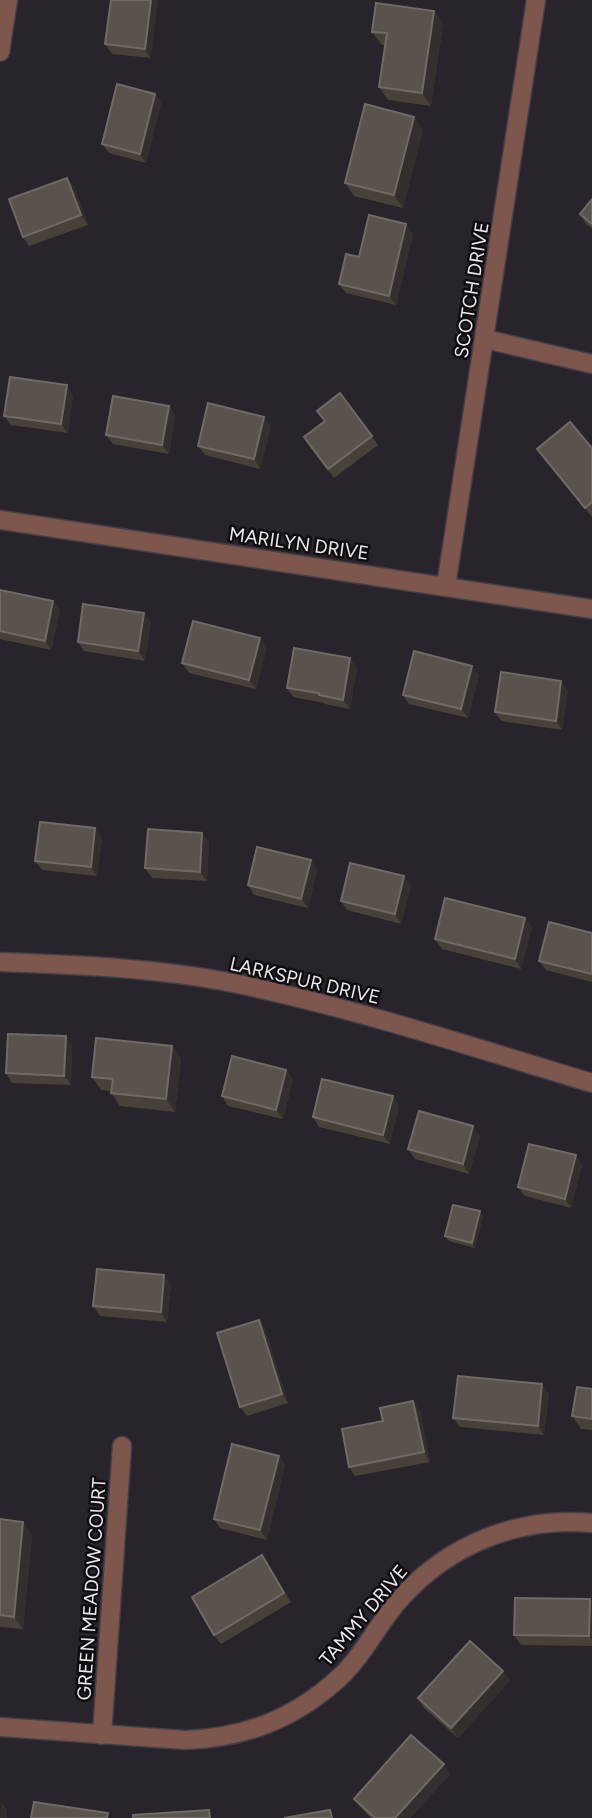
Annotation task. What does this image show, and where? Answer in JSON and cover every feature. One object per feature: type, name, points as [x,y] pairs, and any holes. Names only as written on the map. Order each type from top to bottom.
[{"type":"street","points":[[0,52],[8,0]]},
{"type":"street","name":"SCOTCH DRIVE","points":[[446,586],[536,0]]},
{"type":"street","points":[[485,339],[592,365]]},
{"type":"street","name":"MARILYN DRIVE","points":[[0,520],[592,609]]},
{"type":"street","name":"LARKSPUR DRIVE","points":[[0,962],[146,970],[237,984],[378,1019],[592,1083]]},
{"type":"street","name":"GREEN MEADOW COURT","points":[[102,1735],[122,1446]]},
{"type":"street","name":"TAMMY DRIVE","points":[[0,1727],[185,1740],[210,1739],[250,1731],[283,1718],[313,1700],[340,1677],[400,1599],[441,1562],[481,1539],[520,1527],[555,1522],[592,1523]]},
{"type":"building","points":[[111,0],[151,0],[145,49],[105,44]]},
{"type":"building","points":[[376,3],[434,11],[422,93],[379,87],[387,33],[372,32]]},
{"type":"building","points":[[117,84],[155,94],[140,154],[102,144]]},
{"type":"building","points":[[365,104],[414,117],[394,195],[345,183]]},
{"type":"building","points":[[67,178],[81,215],[23,237],[9,199]]},
{"type":"building","points":[[592,199],[592,224],[580,214]]},
{"type":"building","points":[[369,215],[406,224],[389,296],[339,284],[346,254],[359,257]]},
{"type":"building","points":[[10,377],[67,385],[61,424],[4,416]]},
{"type":"building","points":[[340,393],[372,436],[328,469],[304,437],[325,421],[317,411]]},
{"type":"building","points":[[113,396],[169,406],[162,445],[106,435]]},
{"type":"building","points":[[208,403],[264,417],[254,459],[198,446]]},
{"type":"building","points":[[570,422],[592,448],[592,502],[585,508],[537,449]]},
{"type":"building","points":[[0,590],[53,601],[45,641],[0,631]]},
{"type":"building","points":[[83,604],[144,613],[138,651],[78,642]]},
{"type":"building","points":[[193,621],[260,638],[249,680],[182,663]]},
{"type":"building","points":[[294,648],[350,658],[343,700],[287,688]]},
{"type":"building","points":[[414,651],[472,666],[461,709],[403,695]]},
{"type":"building","points":[[501,672],[561,681],[556,721],[495,712]]},
{"type":"building","points":[[40,822],[95,828],[91,867],[35,861]]},
{"type":"building","points":[[148,829],[202,833],[200,872],[145,868]]},
{"type":"building","points":[[257,847],[311,860],[301,899],[248,885]]},
{"type":"building","points":[[350,863],[404,876],[395,914],[341,901]]},
{"type":"building","points":[[445,898],[525,918],[515,959],[435,939]]},
{"type":"building","points":[[549,922],[592,933],[592,974],[539,961]]},
{"type":"building","points":[[8,1034],[66,1036],[64,1076],[6,1073]]},
{"type":"building","points":[[96,1038],[172,1046],[166,1099],[111,1093],[113,1079],[92,1077]]},
{"type":"building","points":[[232,1056],[286,1070],[276,1110],[222,1096]]},
{"type":"building","points":[[322,1079],[393,1096],[383,1135],[313,1117]]},
{"type":"building","points":[[419,1111],[473,1126],[463,1164],[408,1149]]},
{"type":"building","points":[[529,1144],[576,1155],[565,1199],[518,1187]]},
{"type":"building","points":[[453,1205],[480,1211],[472,1243],[445,1236]]},
{"type":"building","points":[[97,1269],[164,1275],[161,1312],[93,1306]]},
{"type":"building","points":[[259,1320],[282,1394],[240,1407],[217,1333]]},
{"type":"building","points":[[458,1376],[542,1384],[538,1426],[453,1418]]},
{"type":"building","points":[[577,1387],[592,1389],[592,1419],[572,1416]]},
{"type":"building","points":[[413,1401],[424,1452],[349,1467],[342,1429],[383,1421],[380,1408]]},
{"type":"building","points":[[232,1444],[279,1456],[260,1530],[214,1519]]},
{"type":"building","points":[[0,1519],[23,1522],[14,1617],[0,1615]]},
{"type":"building","points":[[262,1555],[284,1593],[214,1635],[192,1597]]},
{"type":"building","points":[[515,1598],[590,1599],[589,1636],[514,1635]]},
{"type":"building","points":[[470,1641],[503,1671],[451,1728],[418,1698]]},
{"type":"building","points":[[411,1735],[444,1764],[395,1818],[375,1818],[354,1799]]},
{"type":"building","points":[[34,1802],[108,1813],[107,1818],[31,1818]]},
{"type":"building","points":[[209,1810],[210,1818],[133,1818],[133,1815]]},
{"type":"building","points":[[330,1810],[332,1818],[284,1818]]}]
